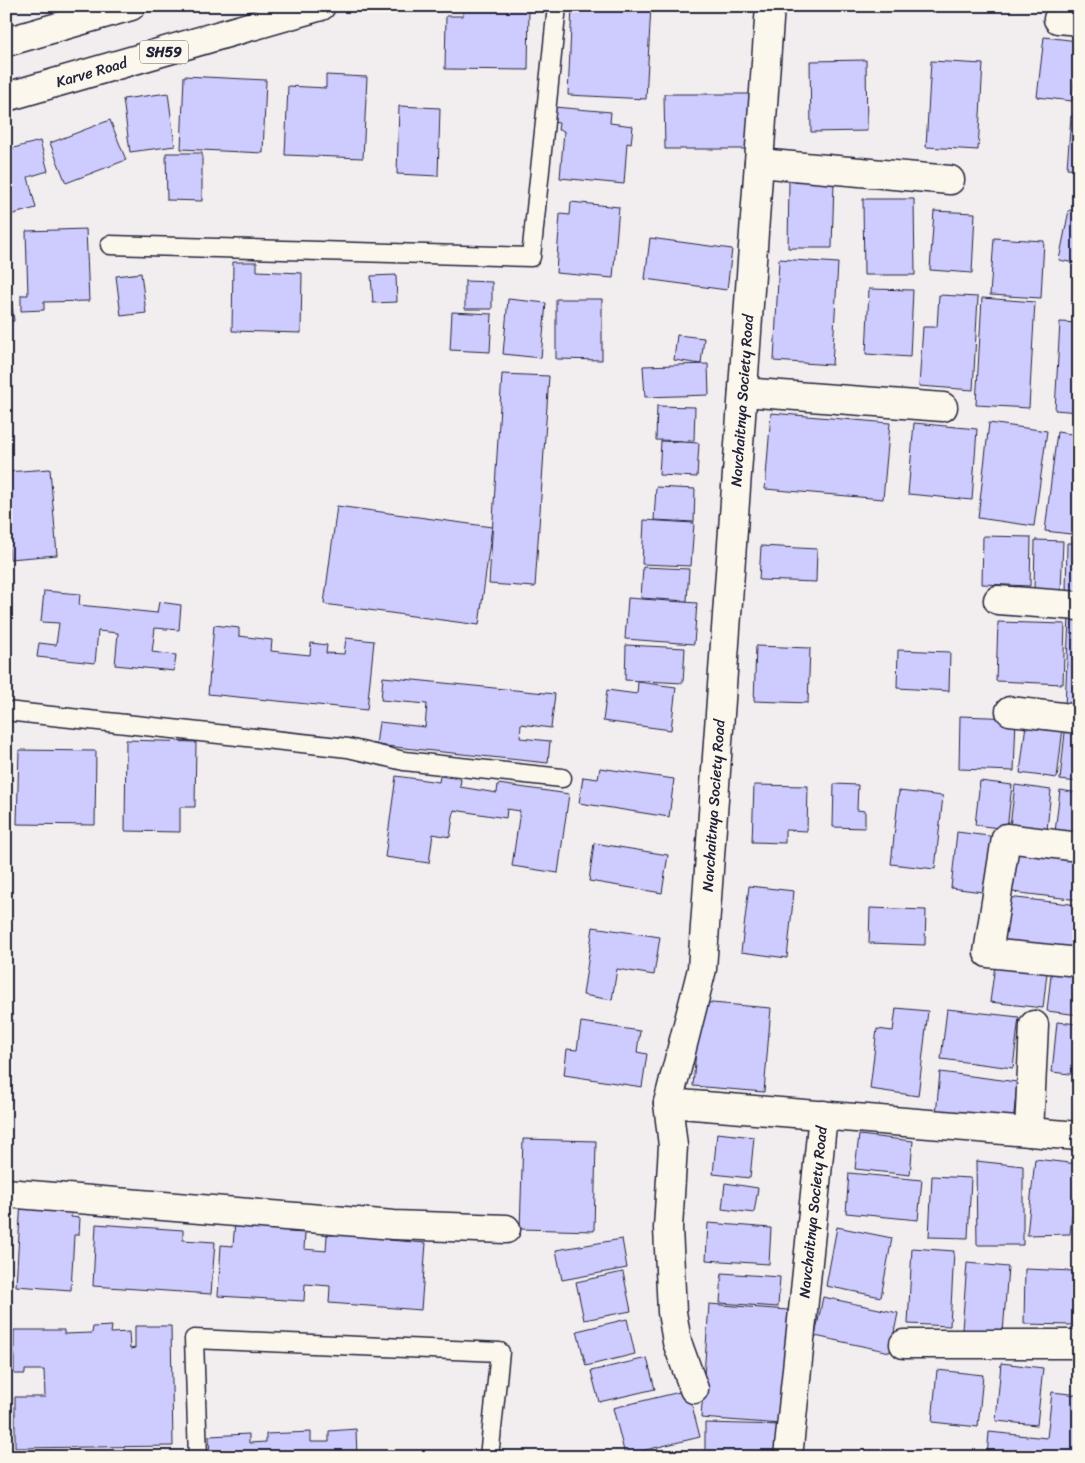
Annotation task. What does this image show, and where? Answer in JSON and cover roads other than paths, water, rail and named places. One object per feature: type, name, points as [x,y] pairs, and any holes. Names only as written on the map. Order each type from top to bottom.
[{"type":"street","points":[[6,42],[131,6]]},
{"type":"street","name":"Karve Road","points":[[6,97],[321,6]]},
{"type":"street","name":"Navchaitnya Society Road","points":[[770,6],[702,969],[668,1103],[823,1114],[788,1457]]},
{"type":"street","points":[[759,163],[950,180]]},
{"type":"street","points":[[743,392],[943,407]]},
{"type":"street","points":[[998,600],[1079,606]]},
{"type":"street","points":[[1010,711],[1079,719]]},
{"type":"street","points":[[1079,847],[1006,838],[988,953],[1079,962]]},
{"type":"street","points":[[1029,1132],[1034,1025]]},
{"type":"street","points":[[668,1103],[673,1146],[668,1228],[672,1312],[678,1342],[694,1389]]},
{"type":"street","points":[[823,1114],[1079,1136]]},
{"type":"street","points":[[6,1193],[394,1225],[506,1229]]},
{"type":"street","points":[[904,1344],[1079,1344]]},
{"type":"lane","points":[[110,245],[531,257],[557,6]]},
{"type":"lane","points":[[6,712],[348,748],[404,761],[562,778]]},
{"type":"lane","points":[[198,1457],[194,1339],[500,1352],[489,1457]]}]
